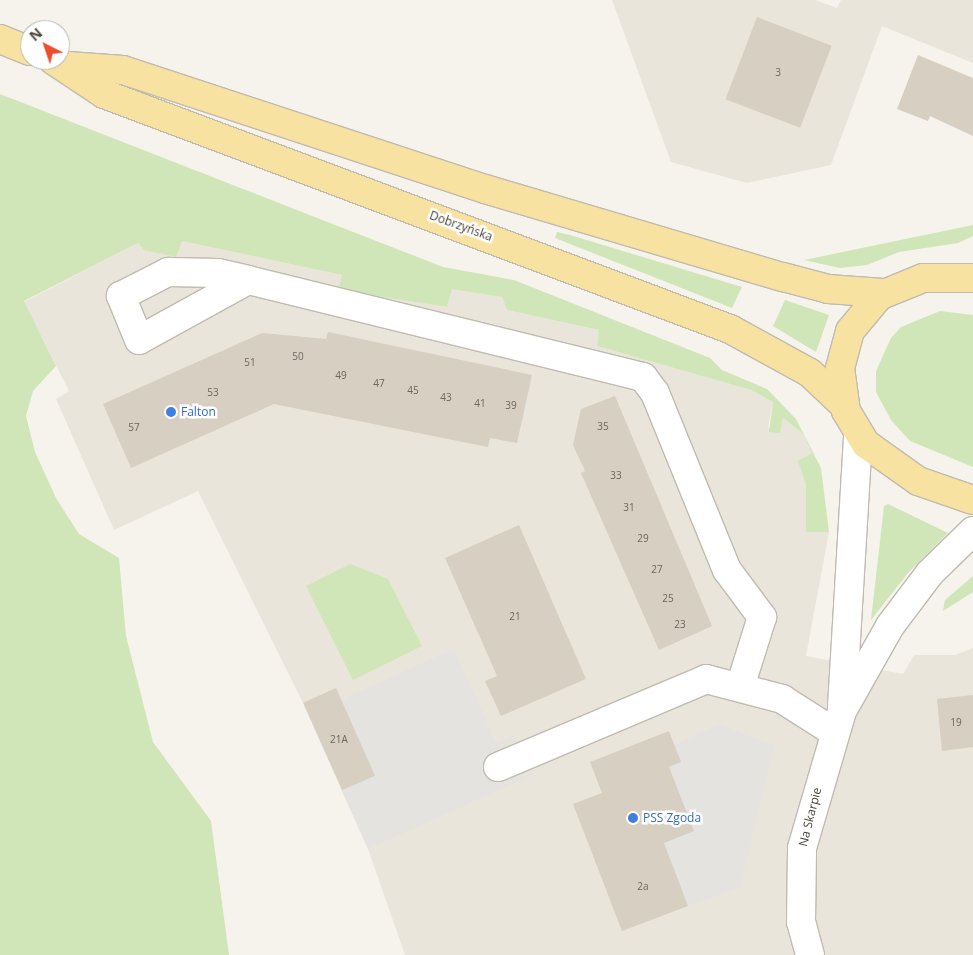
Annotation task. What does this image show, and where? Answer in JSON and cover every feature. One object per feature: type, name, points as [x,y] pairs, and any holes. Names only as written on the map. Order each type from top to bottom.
[{"type":"main road","points":[[0,39],[20,47]]},
{"type":"main road","name":"Dobrzyńska","points":[[70,64],[123,70],[485,189],[783,277],[828,289],[883,293]]},
{"type":"main road","name":"Dobrzyńska","points":[[70,69],[104,94],[730,328],[810,373],[844,406]]},
{"type":"main road","points":[[972,276],[923,278],[883,293],[858,317],[845,345],[840,368],[844,406],[858,434],[877,455],[911,477],[973,500]]},
{"type":"street","points":[[248,280],[643,377],[655,393],[727,570],[762,617],[740,687]]},
{"type":"street","points":[[838,722],[858,434]]},
{"type":"street","points":[[838,722],[890,626],[930,573],[973,531]]},
{"type":"street","points":[[498,768],[706,679],[782,699],[838,722]]},
{"type":"street","name":"Na Skarpie","points":[[810,955],[801,922],[802,848],[838,722]]},
{"type":"shaded area","points":[[612,0],[815,0],[837,8],[841,0],[973,0],[973,63],[882,26],[831,165],[747,183],[671,162]]},
{"type":"shaded area","points":[[182,241],[342,275],[338,289],[447,307],[452,288],[502,297],[507,310],[599,330],[597,346],[751,390],[773,402],[768,428],[783,418],[803,434],[812,453],[800,462],[806,485],[806,532],[829,532],[806,656],[903,674],[914,655],[955,655],[973,648],[973,955],[405,955],[368,849],[303,703],[198,491],[114,530],[56,399],[69,391],[24,302],[138,243]]},
{"type":"shaded area","points":[[454,649],[496,743],[514,735],[532,775],[368,849],[342,791],[375,776],[341,700]]},
{"type":"shaded area","points":[[720,724],[774,746],[740,887],[688,906],[664,843],[669,767],[674,745]]},
{"type":"green space","points":[[0,94],[443,267],[514,280],[710,358],[722,370],[767,389],[796,419],[821,468],[829,532],[806,532],[806,485],[798,461],[812,453],[803,434],[783,418],[780,433],[769,432],[773,402],[751,390],[597,346],[599,330],[507,310],[502,297],[452,289],[447,307],[338,290],[342,275],[182,241],[176,257],[144,250],[138,243],[24,301],[56,366],[33,391],[26,416],[35,452],[56,498],[79,534],[119,558],[126,636],[153,742],[211,821],[229,955],[0,955]]},
{"type":"green space","points":[[973,225],[973,236],[958,243],[899,252],[867,265],[840,268],[804,260]]},
{"type":"green space","points":[[557,232],[742,287],[732,308],[555,238]]},
{"type":"green space","points":[[785,300],[829,315],[816,352],[773,326]]},
{"type":"green space","points":[[940,311],[973,315],[973,467],[910,441],[891,420],[876,392],[876,371],[891,338],[901,327]]},
{"type":"green space","points":[[888,504],[948,533],[908,573],[871,620],[884,506]]},
{"type":"green space","points":[[350,564],[388,579],[422,646],[353,680],[306,586]]},
{"type":"green space","points":[[973,576],[973,592],[943,611],[945,600]]},
{"type":"building","points":[[757,17],[832,46],[800,128],[725,99]]},
{"type":"building","points":[[918,55],[973,78],[973,136],[930,116],[928,121],[897,109]]},
{"type":"building","points":[[328,332],[532,375],[517,443],[490,438],[488,447],[274,404],[131,468],[103,404],[262,333],[326,339]]},
{"type":"building","points":[[615,396],[712,626],[659,650],[581,473],[585,471],[573,445],[581,409]]},
{"type":"building","points":[[519,525],[586,679],[501,716],[485,681],[497,676],[445,558]]},
{"type":"building","points":[[336,688],[375,776],[342,790],[303,703]]},
{"type":"building","points":[[973,695],[973,747],[942,751],[937,699]]},
{"type":"building","points":[[669,731],[681,762],[669,767],[694,831],[664,843],[688,906],[622,931],[573,804],[602,793],[590,762]]},
{"type":"place","name":"Falton","points":[[171,412]]},
{"type":"place","name":"PSS Zgoda","points":[[633,818]]}]
